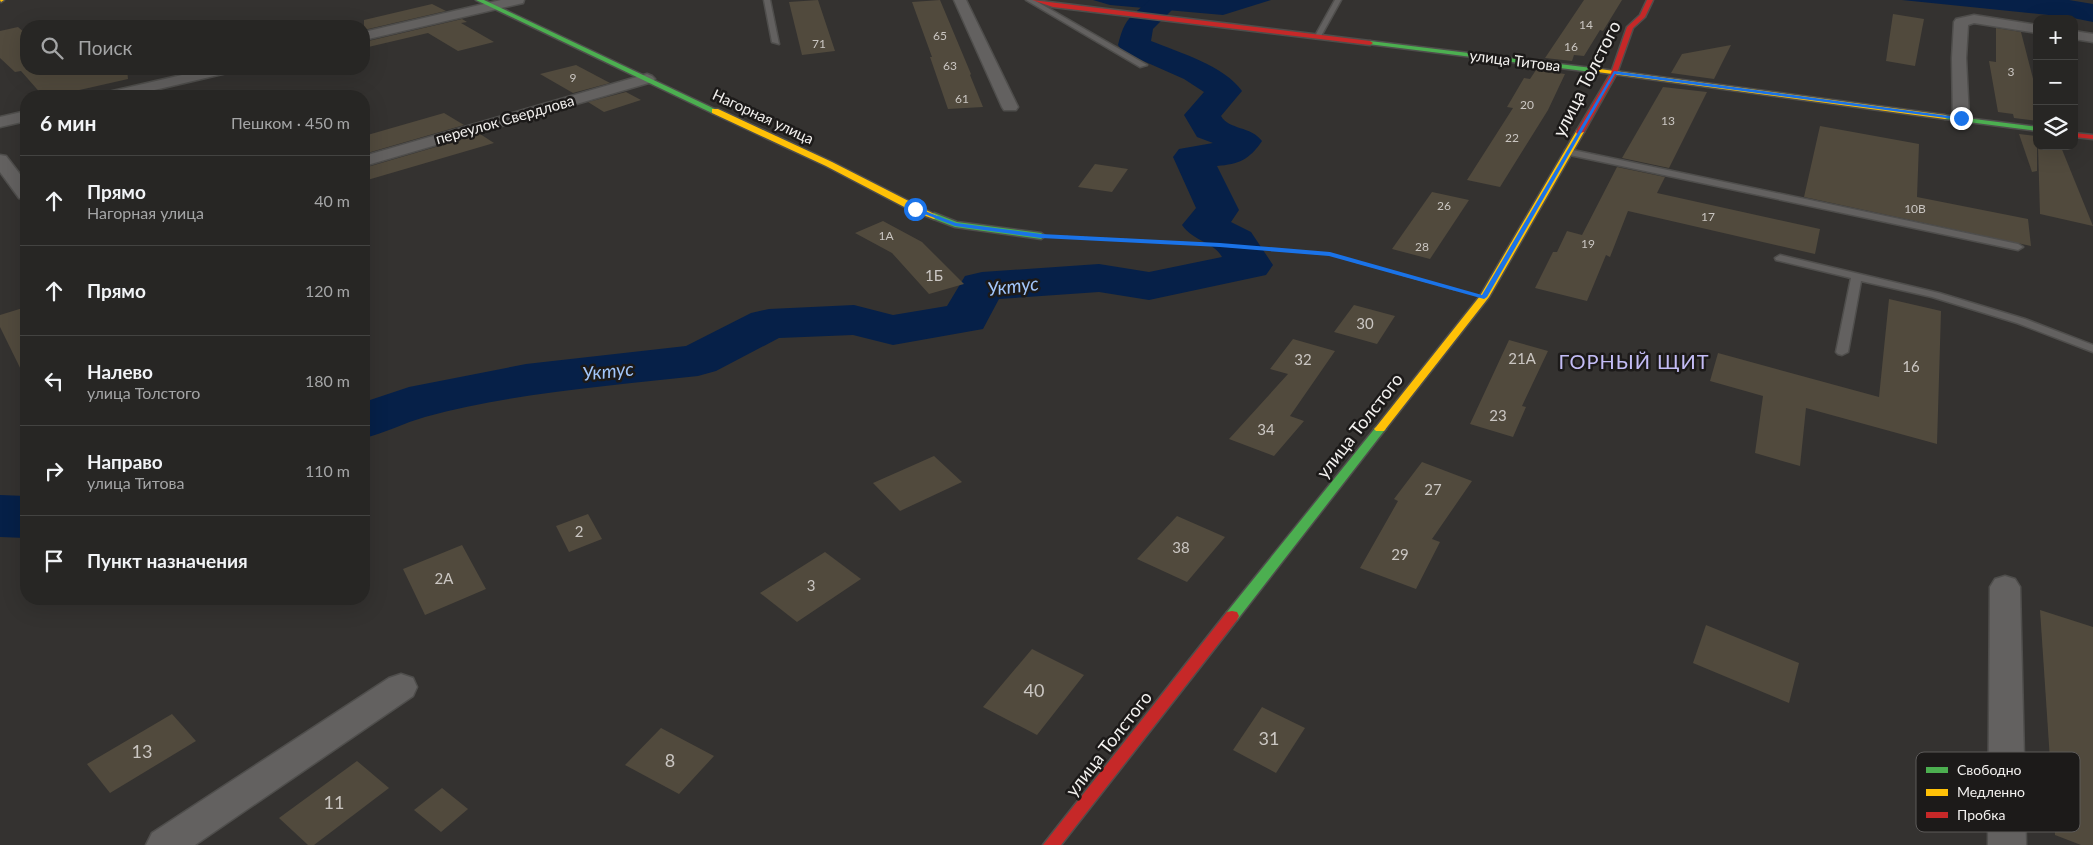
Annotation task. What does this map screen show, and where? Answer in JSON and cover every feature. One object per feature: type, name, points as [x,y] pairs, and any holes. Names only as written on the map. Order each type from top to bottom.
[{"type":"street","name":"Нагорная улица","points":[[479,0],[829,164],[915,209],[955,224],[1041,236]]},
{"type":"street","points":[[370,35],[518,0]]},
{"type":"street","points":[[960,0],[1010,107]]},
{"type":"street","name":"улица Титова","points":[[1035,0],[1053,5],[1614,73],[2033,128]]},
{"type":"street","name":"улица Толстого","points":[[1051,845],[1484,297],[1614,73],[1630,27],[1643,16],[1650,0]]},
{"type":"street","points":[[1961,118],[1959,58],[1961,22],[1974,19],[2033,28]]},
{"type":"street","points":[[2078,36],[2093,38]]},
{"type":"street","points":[[136,90],[200,75]]},
{"type":"street","name":"переулок Свердлова","points":[[370,159],[647,79]]},
{"type":"street","points":[[0,122],[20,117]]},
{"type":"street","points":[[2078,135],[2093,137]]},
{"type":"street","points":[[0,160],[20,186]]},
{"type":"street","points":[[2005,587],[2006,752]]},
{"type":"street","points":[[165,845],[401,687]]},
{"type":"street","points":[[2007,832],[2007,845]]},
{"type":"lane","points":[[767,0],[776,42]]},
{"type":"lane","points":[[1029,0],[1143,65]]},
{"type":"lane","points":[[1318,36],[1338,0]]},
{"type":"lane","points":[[1568,152],[2018,248]]},
{"type":"lane","points":[[1780,258],[1935,295],[2021,321],[2093,350]]},
{"type":"lane","points":[[1842,352],[1857,276]]},
{"type":"path","points":[[1041,236],[1220,245],[1330,254],[1484,297]]},
{"type":"water","points":[[1093,0],[1271,0],[1223,15],[1110,5]]},
{"type":"water","points":[[1902,0],[2069,0],[2093,4],[2093,22],[2078,19],[2078,15],[2048,15]]},
{"type":"building","points":[[818,0],[835,51],[802,55],[789,2]]},
{"type":"building","points":[[940,0],[983,107],[948,109],[912,2]]},
{"type":"building","points":[[1584,0],[1622,0],[1603,31],[1600,30],[1584,56],[1574,55],[1572,61],[1545,58]]},
{"type":"building","points":[[432,4],[446,11],[370,29],[370,20],[364,20]]},
{"type":"building","points":[[1893,14],[1924,19],[1915,66],[1886,61]]},
{"type":"building","points":[[462,19],[467,22],[461,23],[494,42],[458,51],[428,33],[370,47],[370,41]]},
{"type":"building","points":[[18,27],[20,29],[20,71],[15,72],[0,58],[0,31]]},
{"type":"building","points":[[1996,28],[2021,32],[2033,78],[2033,120],[2014,118],[2013,114],[1998,112],[1989,61],[1996,62]]},
{"type":"building","points":[[1731,45],[1714,79],[1671,73],[1682,54]]},
{"type":"building","points":[[576,65],[610,83],[573,93],[540,74]]},
{"type":"building","points":[[1536,70],[1565,74],[1548,110],[1500,187],[1467,180],[1513,108],[1507,107],[1524,78],[1530,79]]},
{"type":"building","points":[[25,75],[128,75],[128,79],[79,90],[38,90]]},
{"type":"building","points":[[1663,87],[1707,92],[1669,168],[1622,158]]},
{"type":"building","points":[[626,92],[641,100],[604,112],[588,102]]},
{"type":"building","points":[[444,113],[464,125],[370,152],[370,134]]},
{"type":"building","points":[[1820,126],[1919,144],[1917,197],[2028,219],[2031,246],[1804,197]]},
{"type":"building","points":[[480,134],[494,143],[370,179],[370,166]]},
{"type":"building","points":[[2019,134],[2033,136],[2033,150],[2037,150],[2037,171],[2032,172]]},
{"type":"building","points":[[2038,150],[2062,150],[2093,226],[2040,214]]},
{"type":"building","points":[[1095,164],[1128,169],[1112,192],[1078,187]]},
{"type":"building","points":[[1617,167],[1665,177],[1657,193],[1820,229],[1815,254],[1628,211],[1610,257],[1606,255],[1587,301],[1535,288],[1553,252],[1557,252],[1567,231],[1582,235]]},
{"type":"building","points":[[1432,192],[1469,200],[1430,259],[1392,249]]},
{"type":"building","points":[[883,221],[922,242],[964,284],[929,294],[892,253],[855,233]]},
{"type":"building","points":[[1889,299],[1941,311],[1937,444],[1806,408],[1800,466],[1755,453],[1763,396],[1710,381],[1718,353],[1879,397]]},
{"type":"building","points":[[1354,305],[1395,316],[1377,344],[1334,332]]},
{"type":"building","points":[[20,309],[20,368],[0,327],[0,315]]},
{"type":"building","points":[[1293,339],[1335,351],[1290,416],[1304,421],[1274,456],[1229,439],[1288,374],[1270,369]]},
{"type":"building","points":[[1509,340],[1548,351],[1522,406],[1526,407],[1513,437],[1470,424]]},
{"type":"building","points":[[934,456],[962,482],[900,511],[873,483]]},
{"type":"building","points":[[1422,462],[1472,481],[1432,539],[1440,542],[1416,589],[1360,568],[1398,501],[1394,499]]},
{"type":"building","points":[[588,514],[602,539],[569,552],[556,526]]},
{"type":"building","points":[[1177,516],[1225,537],[1187,582],[1137,559]]},
{"type":"building","points":[[462,545],[486,589],[425,615],[403,569]]},
{"type":"building","points":[[825,552],[861,579],[797,622],[760,593]]},
{"type":"building","points":[[2040,610],[2093,627],[2093,845],[2081,845],[2055,835],[2055,832],[2080,832],[2080,752],[2049,752]]},
{"type":"building","points":[[1706,625],[1799,663],[1789,703],[1693,663]]},
{"type":"building","points":[[1032,649],[1084,675],[1037,735],[983,707]]},
{"type":"building","points":[[1262,707],[1305,728],[1276,773],[1233,750]]},
{"type":"building","points":[[172,714],[196,741],[110,793],[87,764]]},
{"type":"building","points":[[661,728],[714,756],[679,794],[625,765]]},
{"type":"building","points":[[357,761],[389,788],[314,845],[308,845],[279,818]]},
{"type":"building","points":[[442,788],[468,809],[441,832],[414,810]]},
{"type":"waterway","name":"Уктус","points":[[370,419],[409,404],[526,380],[698,360],[769,324],[854,320],[893,330],[965,318],[982,286],[1099,278],[1149,286],[1250,265],[1235,241],[1204,225],[1218,210],[1193,157],[1229,153],[1243,141],[1210,129],[1202,115],[1225,91],[1196,72],[1134,45],[1138,26],[1167,0]]},
{"type":"waterway","name":"Уктус","points":[[0,516],[20,517]]},
{"type":"traffic: fast","points":[[479,0],[715,111]]},
{"type":"traffic: fast","points":[[1370,43],[1592,70]]},
{"type":"traffic: fast","points":[[1945,117],[2033,128]]},
{"type":"traffic: fast","points":[[934,216],[955,224],[1041,236]]},
{"type":"traffic: fast","points":[[1232,616],[1380,429]]},
{"type":"traffic: slow","points":[[1592,70],[1945,117]]},
{"type":"traffic: slow","points":[[715,111],[829,164],[915,209],[934,216]]},
{"type":"traffic: slow","points":[[1380,429],[1484,297],[1580,132]]},
{"type":"traffic: jam","points":[[1035,0],[1053,5],[1370,43]]},
{"type":"traffic: jam","points":[[1580,132],[1614,73],[1630,27],[1643,16],[1650,0]]},
{"type":"traffic: jam","points":[[2078,135],[2093,137]]},
{"type":"traffic: jam","points":[[1051,845],[1232,616]]},
{"type":"district","name":"ГОРНЫЙ ЩИТ","points":[[1634,362]]},
{"type":"route","points":[[915,209],[955,224],[1041,236],[1220,245],[1330,254],[1484,297],[1614,73],[1961,118]]}]
